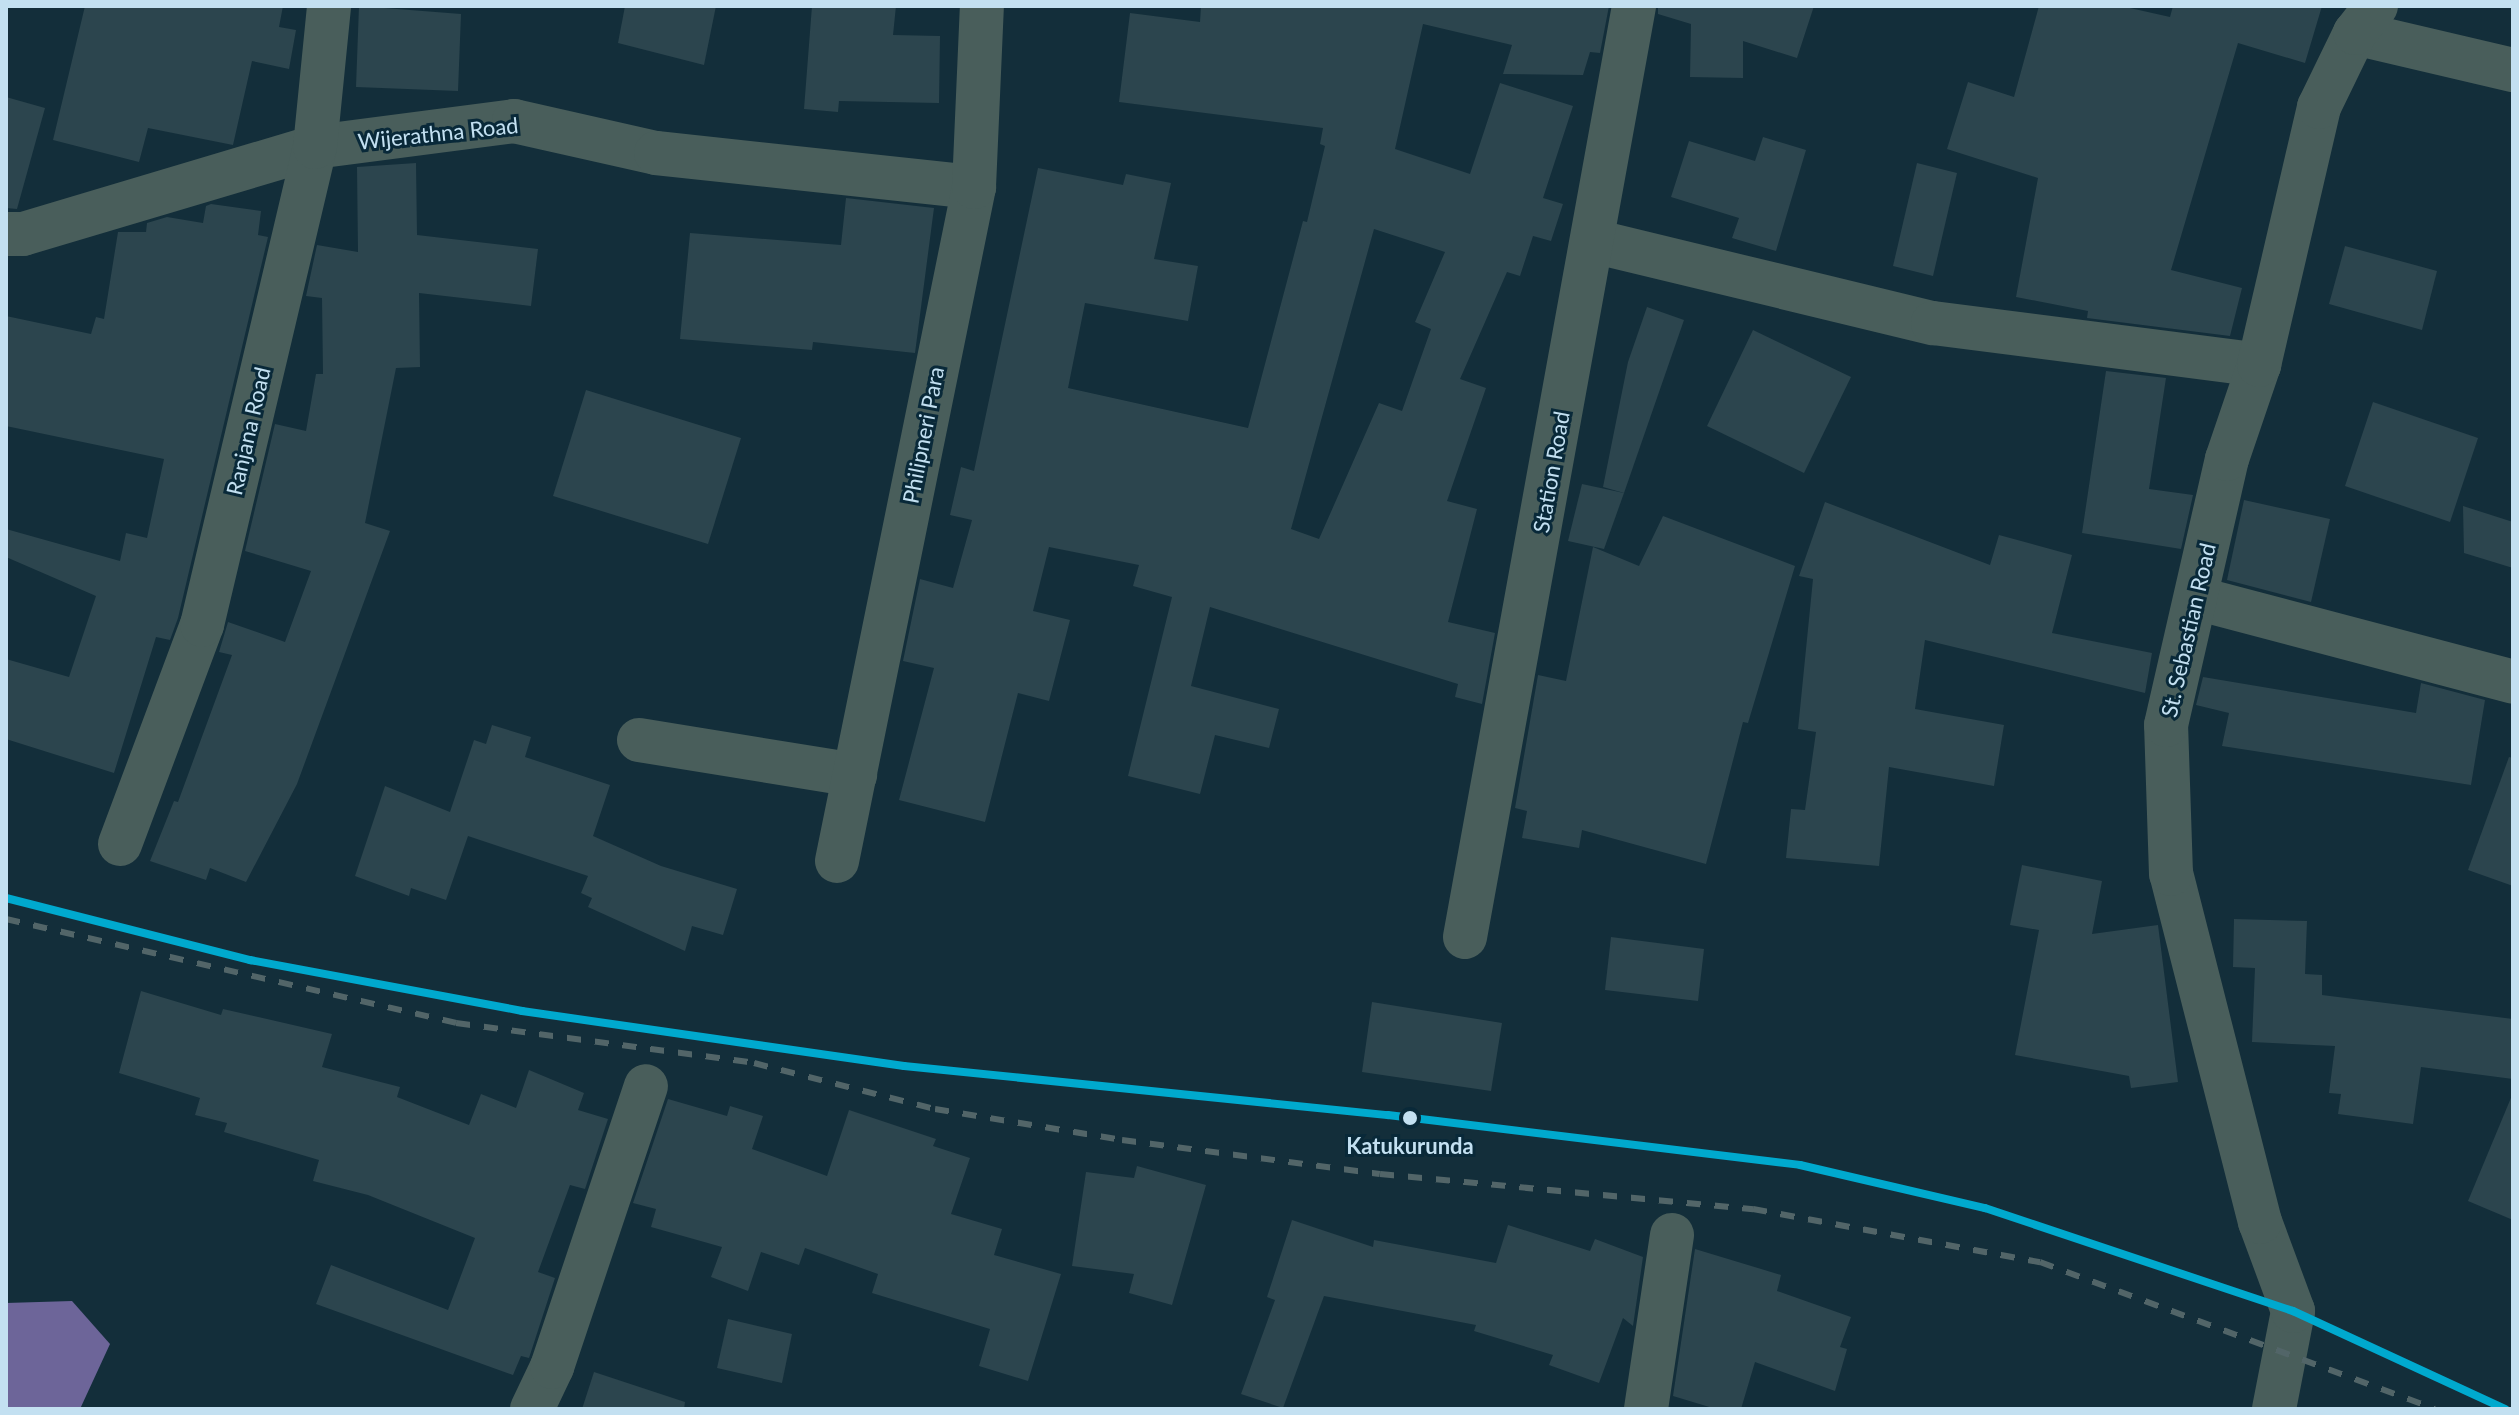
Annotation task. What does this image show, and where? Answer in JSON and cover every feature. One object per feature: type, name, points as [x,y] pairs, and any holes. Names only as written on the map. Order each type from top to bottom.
[{"type":"street","name":"Ranjana Road","points":[[120,844],[202,625],[315,147],[329,6]]},
{"type":"street","name":"Philipneri Para","points":[[837,861],[974,187],[982,6]]},
{"type":"street","name":"Station Road","points":[[1465,937],[1634,6]]},
{"type":"street","points":[[2366,20],[2513,70]]},
{"type":"street","name":"St. Sebastian Road","points":[[2274,1409],[2293,1311],[2260,1222],[2171,874],[2166,725],[2227,459],[2259,365],[2319,107],[2366,20]]},
{"type":"street","name":"Wijerathna Road","points":[[6,234],[23,234],[315,147],[514,121],[656,153],[974,187]]},
{"type":"street","points":[[1593,241],[1933,323],[2259,365]]},
{"type":"street","points":[[2196,598],[2513,682]]},
{"type":"street","points":[[639,740],[855,775]]},
{"type":"street","points":[[532,1409],[552,1367],[646,1086]]},
{"type":"street","points":[[1646,1409],[1672,1235]]},
{"type":"shaded area","points":[[72,1301],[110,1344],[80,1409],[6,1409],[6,1303]]},
{"type":"building","points":[[85,6],[283,6],[279,27],[296,30],[289,69],[252,61],[233,145],[148,128],[139,162],[53,140]]},
{"type":"building","points":[[359,6],[461,14],[458,91],[356,87]]},
{"type":"building","points":[[625,6],[716,6],[704,65],[618,43]]},
{"type":"building","points":[[812,6],[896,6],[893,35],[940,36],[939,103],[839,101],[838,112],[804,109]]},
{"type":"building","points":[[1201,6],[1609,6],[1600,53],[1590,52],[1583,75],[1503,74],[1512,45],[1423,24],[1395,149],[1470,174],[1500,83],[1573,106],[1543,198],[1563,204],[1551,241],[1533,236],[1520,276],[1507,272],[1460,379],[1486,388],[1447,501],[1477,509],[1448,622],[1495,633],[1482,704],[1455,697],[1458,684],[1210,607],[1191,686],[1279,709],[1269,748],[1215,735],[1200,794],[1128,776],[1172,597],[1133,586],[1139,565],[1049,547],[1033,611],[1070,620],[1049,701],[1018,693],[985,822],[899,800],[934,668],[903,661],[920,579],[953,588],[972,520],[950,515],[961,467],[974,471],[1038,168],[1123,185],[1126,174],[1171,183],[1154,259],[1198,266],[1188,321],[1085,303],[1068,388],[1248,428],[1303,221],[1307,222],[1325,146],[1320,144],[1323,128],[1119,102],[1130,13],[1200,22]],"holes":[[[1374,229],[1445,252],[1415,322],[1431,329],[1402,411],[1379,403],[1319,539],[1291,529]]]},
{"type":"building","points":[[1658,6],[1814,6],[1797,58],[1743,41],[1743,78],[1690,77],[1691,24],[1658,14]]},
{"type":"building","points":[[2039,6],[2121,6],[2170,17],[2173,6],[2322,6],[2305,63],[2238,43],[2171,270],[2242,288],[2230,336],[2087,318],[2088,311],[2016,297],[2038,178],[1947,149],[1968,82],[2014,97]]},
{"type":"building","points":[[6,97],[45,108],[17,209],[6,208]]},
{"type":"building","points":[[1763,137],[1806,150],[1776,251],[1732,238],[1739,218],[1671,197],[1689,141],[1755,161]]},
{"type":"building","points":[[416,163],[417,235],[538,249],[531,306],[419,293],[420,367],[396,368],[365,523],[390,531],[297,784],[246,882],[210,868],[206,880],[150,861],[174,801],[178,802],[232,655],[219,652],[228,622],[285,642],[311,571],[245,551],[275,424],[306,431],[316,374],[323,374],[322,298],[306,296],[317,245],[358,252],[357,167]]},
{"type":"building","points":[[1917,163],[1957,173],[1933,276],[1893,266]]},
{"type":"building","points":[[846,198],[934,208],[915,353],[813,342],[812,350],[680,339],[690,233],[841,245]]},
{"type":"building","points":[[211,204],[261,211],[258,235],[268,237],[178,618],[170,640],[156,637],[114,773],[6,739],[6,659],[69,677],[96,596],[6,557],[6,529],[120,561],[126,533],[147,538],[164,459],[6,426],[6,316],[91,334],[96,317],[104,319],[118,232],[146,232],[147,223],[167,217],[203,223],[206,206]]},
{"type":"building","points":[[2345,246],[2437,271],[2422,330],[2329,304]]},
{"type":"building","points":[[1647,307],[1684,320],[1624,493],[1603,487],[1628,362]]},
{"type":"building","points":[[1753,330],[1851,377],[1804,473],[1707,426]]},
{"type":"building","points":[[2106,371],[2166,378],[2149,489],[2193,495],[2181,549],[2082,533]]},
{"type":"building","points":[[586,390],[741,438],[708,544],[553,496]]},
{"type":"building","points":[[2373,402],[2478,438],[2450,522],[2345,486]]},
{"type":"building","points":[[1582,484],[1624,493],[1604,549],[1568,541]]},
{"type":"building","points":[[2244,500],[2330,519],[2311,602],[2227,580]]},
{"type":"building","points":[[1825,502],[1990,565],[1999,535],[2072,555],[2052,633],[2152,653],[2145,693],[1925,640],[1915,709],[2004,725],[1994,786],[1889,767],[1879,866],[1786,858],[1791,809],[1805,810],[1816,732],[1798,729],[1813,579],[1799,576]]},
{"type":"building","points":[[2463,506],[2513,522],[2513,568],[2464,553]]},
{"type":"building","points":[[1663,516],[1795,566],[1748,723],[1743,722],[1706,864],[1582,830],[1579,848],[1522,838],[1527,811],[1515,808],[1538,675],[1566,681],[1593,547],[1639,566]]},
{"type":"building","points":[[2203,677],[2416,713],[2421,683],[2485,700],[2471,785],[2222,746],[2229,713],[2196,705]]},
{"type":"building","points":[[492,725],[531,737],[525,757],[610,785],[593,836],[661,866],[737,889],[723,935],[692,926],[685,951],[588,907],[592,898],[581,893],[588,876],[468,836],[446,900],[411,888],[409,896],[355,876],[385,786],[450,812],[474,740],[486,744]]},
{"type":"building","points":[[2509,757],[2513,758],[2513,886],[2468,870]]},
{"type":"building","points":[[2022,865],[2102,881],[2092,934],[2158,925],[2178,1082],[2131,1088],[2129,1076],[2015,1055],[2039,930],[2010,925]]},
{"type":"building","points":[[2234,919],[2307,921],[2305,974],[2322,975],[2322,995],[2513,1019],[2513,1079],[2421,1067],[2413,1124],[2338,1114],[2341,1094],[2329,1093],[2335,1046],[2252,1042],[2255,968],[2233,967]]},
{"type":"building","points":[[1611,937],[1704,949],[1698,1001],[1605,990]]},
{"type":"building","points":[[141,991],[221,1015],[223,1009],[332,1034],[322,1067],[400,1087],[397,1097],[469,1125],[481,1094],[516,1108],[529,1070],[584,1093],[578,1110],[608,1119],[585,1189],[570,1185],[538,1272],[555,1278],[529,1358],[521,1356],[513,1375],[316,1304],[331,1265],[448,1310],[475,1238],[368,1195],[313,1181],[319,1160],[224,1132],[227,1123],[195,1115],[200,1098],[119,1073]]},
{"type":"building","points":[[1372,1002],[1502,1023],[1491,1091],[1362,1072]]},
{"type":"building","points":[[2513,1093],[2513,1220],[2468,1201]]},
{"type":"building","points":[[668,1099],[727,1116],[730,1106],[763,1116],[752,1149],[827,1176],[849,1110],[936,1139],[933,1146],[970,1158],[951,1214],[1002,1229],[994,1255],[1061,1274],[1028,1381],[979,1366],[990,1329],[872,1293],[878,1274],[805,1248],[799,1265],[761,1252],[748,1291],[711,1277],[722,1247],[651,1227],[656,1209],[633,1203]]},
{"type":"building","points":[[1137,1166],[1206,1185],[1172,1305],[1129,1293],[1134,1274],[1072,1266],[1086,1172],[1134,1178]]},
{"type":"building","points":[[1292,1220],[1373,1247],[1374,1240],[1496,1263],[1508,1225],[1590,1251],[1595,1239],[1643,1257],[1633,1326],[1623,1318],[1599,1383],[1549,1365],[1553,1355],[1474,1331],[1476,1325],[1324,1296],[1283,1408],[1241,1394],[1275,1300],[1267,1297]]},
{"type":"building","points":[[1695,1249],[1781,1275],[1777,1291],[1851,1317],[1840,1347],[1847,1349],[1835,1391],[1755,1362],[1741,1409],[1716,1409],[1673,1396]]},
{"type":"building","points":[[728,1319],[792,1334],[782,1383],[717,1368]]},
{"type":"building","points":[[594,1372],[685,1402],[684,1409],[582,1409]]},
{"type":"railway","points":[[6,919],[456,1023],[754,1063],[935,1109],[1122,1140],[1380,1174],[1753,1209],[2040,1262],[2435,1409]]},
{"type":"transit line","points":[[6,898],[250,960],[522,1011],[904,1066],[1388,1115],[1800,1165],[1985,1208],[2293,1311],[2505,1409]]},
{"type":"place","name":"Katukurunda","points":[[1410,1118]]}]
